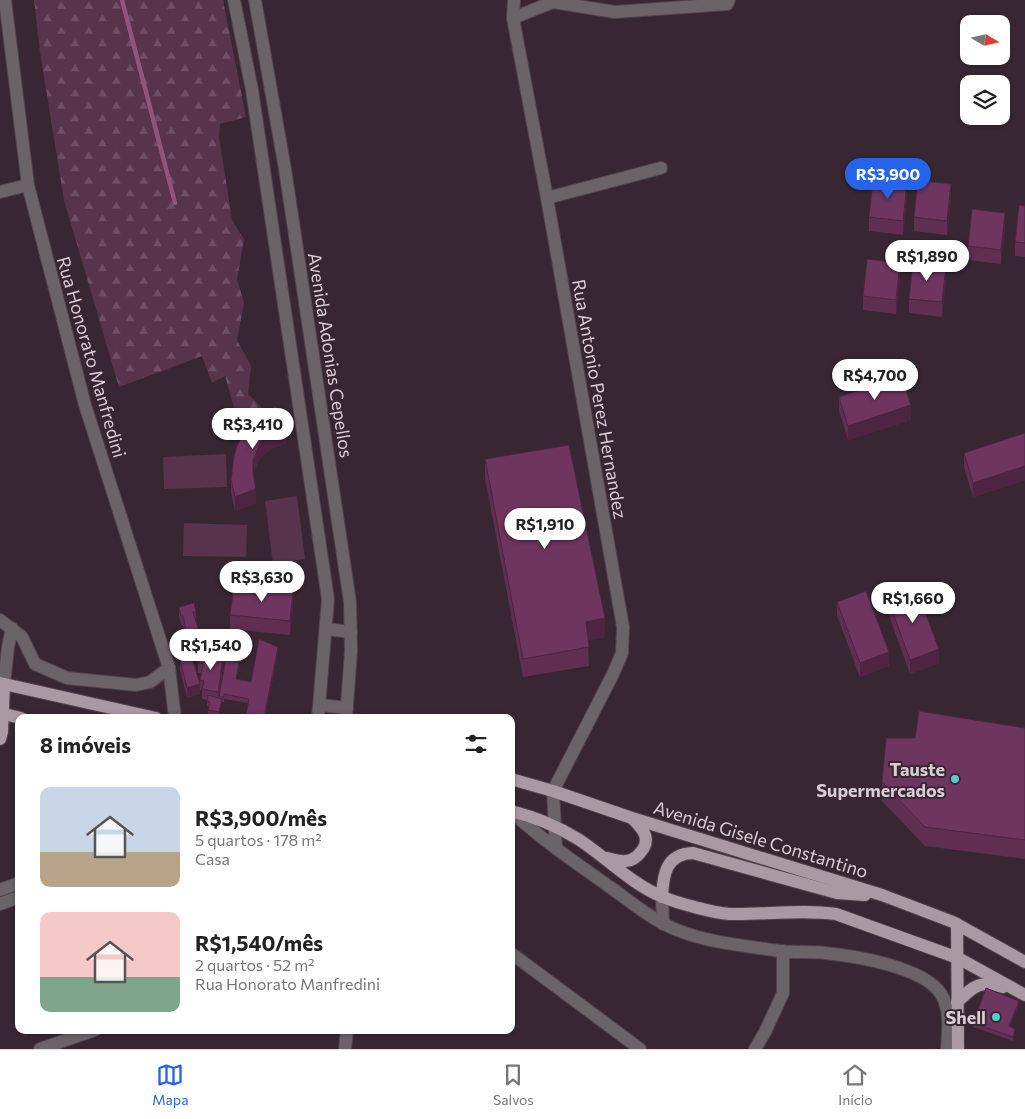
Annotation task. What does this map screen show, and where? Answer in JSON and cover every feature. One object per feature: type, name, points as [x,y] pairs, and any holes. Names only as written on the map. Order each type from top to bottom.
[{"type":"main road","points":[[0,738],[2,684],[138,714]]},
{"type":"main road","points":[[2,714],[15,717]]},
{"type":"main road","name":"Avenida Gisele Constantino","points":[[515,780],[885,896],[957,924],[1025,962]]},
{"type":"main road","points":[[515,812],[534,817],[579,840],[630,878],[662,897],[727,914],[817,912],[836,914],[958,958],[1022,993]]},
{"type":"main road","points":[[604,858],[627,861],[638,857],[645,848],[646,837],[643,829],[632,818]]},
{"type":"main road","points":[[662,897],[665,874],[669,864],[674,858],[684,853],[693,853],[837,893],[885,896]]},
{"type":"main road","points":[[957,924],[958,1049]]},
{"type":"main road","points":[[957,1002],[974,986],[980,984],[995,984],[1022,993]]},
{"type":"street","name":"Rua Honorato Manfredini","points":[[5,0],[28,185],[85,405],[168,668],[174,714]]},
{"type":"street","points":[[234,0],[252,90],[328,599],[319,711],[346,713]]},
{"type":"street","name":"Avenida Adonias Cepellos","points":[[255,0],[294,228],[350,602],[351,651],[346,713]]},
{"type":"street","name":"Rua Antonio Perez Hernandez","points":[[514,0],[513,18],[547,198],[622,627],[622,653],[553,791]]},
{"type":"street","points":[[513,18],[554,1],[615,12],[727,4],[729,0]]},
{"type":"street","points":[[547,198],[661,168]]},
{"type":"street","points":[[0,192],[28,185]]},
{"type":"street","points":[[0,620],[22,637],[35,664],[67,678],[136,685],[150,682],[168,668]]},
{"type":"street","points":[[2,684],[12,628]]},
{"type":"street","points":[[326,629],[351,632]]},
{"type":"street","points":[[553,791],[556,848]]},
{"type":"street","points":[[515,815],[530,829],[663,924],[701,938],[783,951],[824,953],[874,961],[910,972],[924,979],[941,994],[948,1014],[947,1049]]},
{"type":"street","points":[[0,890],[15,885]]},
{"type":"street","points":[[662,897],[663,924]]},
{"type":"street","points":[[0,904],[15,899]]},
{"type":"street","points":[[755,1049],[783,993],[783,951]]},
{"type":"street","points":[[515,956],[640,1049]]},
{"type":"street","points":[[40,1049],[83,1034]]},
{"type":"street","points":[[345,1049],[347,1034]]},
{"type":"green space","points":[[34,0],[223,0],[246,117],[220,124],[219,137],[232,220],[244,239],[237,279],[244,303],[237,340],[251,366],[248,394],[262,408],[241,432],[225,376],[212,383],[202,356],[119,387],[64,200],[40,52]]},
{"type":"green space","points":[[226,454],[227,487],[164,489],[163,457]]},
{"type":"green space","points":[[297,496],[305,559],[273,564],[265,501]]},
{"type":"green space","points":[[184,523],[247,525],[246,557],[183,556]]},
{"type":"building","points":[[873,180],[907,184],[903,221],[869,217]]},
{"type":"building","points":[[918,180],[951,184],[947,221],[914,217]]},
{"type":"building","points":[[1019,205],[1025,206],[1025,243],[1015,242]]},
{"type":"building","points":[[972,209],[1005,213],[1001,250],[968,246]]},
{"type":"building","points":[[867,259],[900,263],[896,300],[863,296]]},
{"type":"building","points":[[913,262],[946,266],[942,302],[909,299]]},
{"type":"building","points":[[901,376],[911,405],[848,426],[839,397]]},
{"type":"building","points":[[276,406],[287,428],[271,435],[260,443],[253,461],[256,489],[235,497],[231,479],[237,446],[251,424]]},
{"type":"building","points":[[1025,433],[1025,466],[973,483],[964,453]]},
{"type":"building","points":[[569,445],[605,618],[586,622],[589,647],[523,659],[485,459]]},
{"type":"building","points":[[234,585],[293,592],[290,621],[230,615]]},
{"type":"building","points":[[916,588],[939,649],[910,660],[888,599]]},
{"type":"building","points":[[866,591],[889,652],[860,663],[837,602]]},
{"type":"building","points":[[194,603],[196,612],[193,612],[199,631],[187,633],[179,607]]},
{"type":"building","points":[[210,634],[221,636],[221,640],[231,642],[229,654],[207,651]]},
{"type":"building","points":[[195,639],[205,642],[202,653],[193,652]]},
{"type":"building","points":[[259,639],[278,647],[265,714],[246,714],[249,699],[224,694],[224,697],[219,696],[226,659],[239,662],[236,679],[251,682]]},
{"type":"building","points":[[187,641],[200,684],[187,688],[180,660],[185,659],[182,642]]},
{"type":"building","points":[[200,653],[223,657],[218,692],[202,689],[204,681],[200,680],[203,664],[198,663]]},
{"type":"building","points":[[208,695],[222,699],[219,712],[208,710],[210,702],[207,701]]},
{"type":"building","name":"Tauste Supermercados","points":[[919,711],[1025,728],[1025,840],[925,827],[882,782],[886,738],[915,738]]},
{"type":"building","name":"Shell","points":[[986,988],[1019,1001],[1009,1026],[1015,1029],[1013,1037],[973,1023]]},
{"type":"waterway","points":[[122,0],[175,203]]},
{"type":"place","name":"Tauste Supermercados","points":[[955,779]]},
{"type":"place","name":"Shell","points":[[996,1017]]}]
